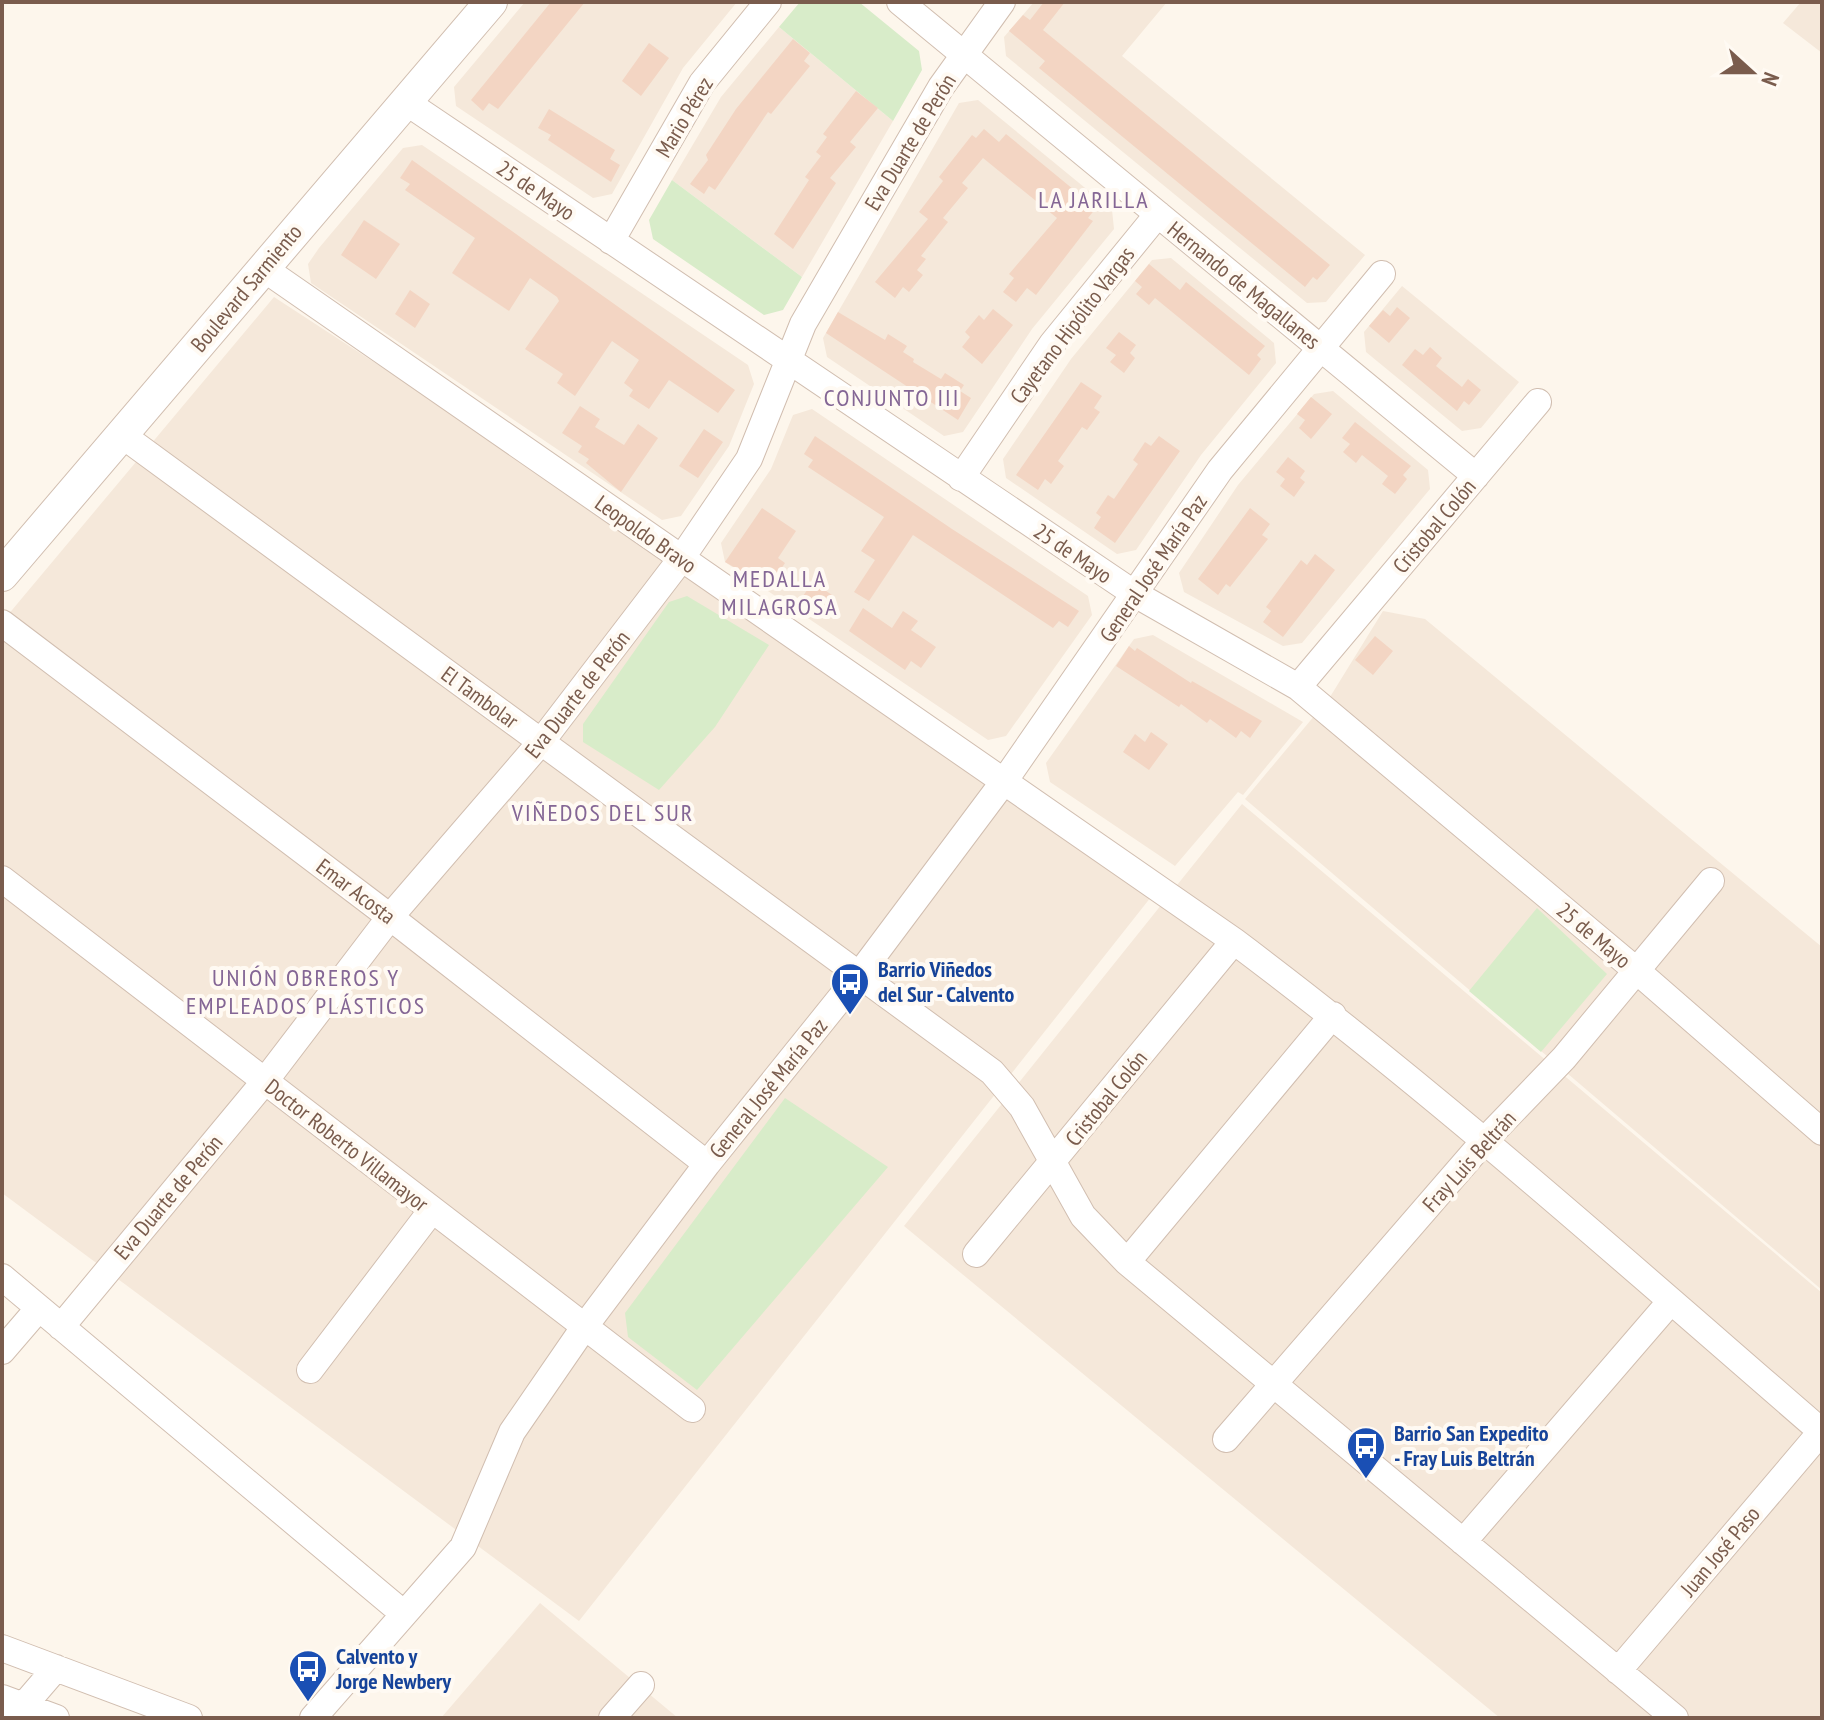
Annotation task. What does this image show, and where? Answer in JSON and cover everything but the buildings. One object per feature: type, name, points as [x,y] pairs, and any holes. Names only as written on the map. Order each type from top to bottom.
[{"type":"street","name":"Boulevard Sarmiento","points":[[2,575],[491,2]]},
{"type":"street","name":"Mario Pérez","points":[[611,241],[702,83],[768,2]]},
{"type":"street","name":"Hernando de Magallanes","points":[[900,2],[1476,476]]},
{"type":"street","name":"Eva Duarte de Perón","points":[[61,1327],[265,1081],[390,917],[541,742],[681,559],[749,459],[803,324],[963,54],[1002,2]]},
{"type":"street","name":"25 de Mayo","points":[[406,102],[1135,594],[1298,687],[1637,971],[1822,1132]]},
{"type":"street","name":"Cayetano Hipólito Vargas","points":[[961,478],[1052,344],[1158,214]]},
{"type":"street","name":"Leopoldo Bravo","points":[[263,268],[681,559],[1150,879],[1234,941],[1333,1015],[1485,1140],[1822,1432]]},
{"type":"street","name":"General José María Paz","points":[[313,1718],[463,1547],[512,1432],[585,1326],[707,1164],[859,975],[1005,780],[1220,470],[1382,274]]},
{"type":"street","name":"Cristobal Colón","points":[[1298,687],[1538,402]]},
{"type":"street","name":"El Tambolar","points":[[122,435],[992,1072],[1022,1107],[1083,1216],[1127,1262],[1675,1718]]},
{"type":"street","name":"Emar Acosta","points":[[2,623],[390,917],[707,1164]]},
{"type":"street","name":"Fray Luis Beltrán","points":[[1226,1439],[1485,1140],[1564,1058],[1711,881]]},
{"type":"street","name":"Doctor Roberto Villamayor","points":[[5,887],[265,1081],[692,1409]]},
{"type":"street","name":"Cristobal Colón","points":[[976,1254],[1234,941]]},
{"type":"street","points":[[1127,1262],[1333,1015]]},
{"type":"street","points":[[310,1370],[432,1210]]},
{"type":"street","points":[[2,1277],[404,1614]]},
{"type":"street","points":[[1463,1542],[1671,1301]]},
{"type":"street","points":[[2,1351],[39,1308]]},
{"type":"street","name":"Juan José Paso","points":[[1618,1671],[1822,1432]]},
{"type":"street","points":[[2,1648],[189,1718]]},
{"type":"street","points":[[13,1707],[56,1668]]},
{"type":"street","points":[[612,1718],[641,1685]]},
{"type":"street","points":[[13,1707],[56,1718]]},
{"type":"shaded area","points":[[525,2],[737,2],[683,68],[612,194],[593,198],[456,106],[454,87]]},
{"type":"shaded area","points":[[1034,2],[1167,2],[1122,56],[1365,255],[1326,302],[1307,303],[1006,56],[1004,37]]},
{"type":"shaded area","points":[[1801,2],[1822,2],[1822,53],[1783,23]]},
{"type":"shaded area","points":[[779,27],[893,121],[802,277],[672,180],[721,97]]},
{"type":"shaded area","points":[[978,100],[1112,210],[1114,229],[1032,329],[963,432],[944,436],[827,357],[823,338],[959,103]]},
{"type":"shaded area","points":[[422,145],[748,365],[754,384],[729,446],[681,516],[662,520],[311,283],[308,264],[319,248],[403,148]]},
{"type":"shaded area","points":[[1171,258],[1274,343],[1276,363],[1201,455],[1136,550],[1117,554],[1006,478],[1003,459],[1071,359],[1152,260]]},
{"type":"shaded area","points":[[1402,286],[1519,382],[1481,428],[1462,431],[1366,352],[1364,332]]},
{"type":"shaded area","points":[[274,297],[1166,878],[579,1621],[2,1193],[2,622]]},
{"type":"shaded area","points":[[1333,391],[1428,470],[1430,489],[1302,643],[1283,646],[1184,592],[1179,573],[1238,485],[1314,394]]},
{"type":"shaded area","points":[[812,409],[1088,596],[1092,615],[1006,736],[988,740],[725,562],[721,543],[771,469],[793,415]]},
{"type":"shaded area","points":[[1383,611],[1425,619],[1822,947],[1822,1290],[1245,799],[1330,697]]},
{"type":"shaded area","points":[[1153,635],[1303,722],[1243,795],[1238,792],[1175,866],[1050,782],[1046,763],[1134,639]]},
{"type":"shaded area","points":[[1242,804],[1822,1293],[1822,1718],[1500,1718],[904,1226]]},
{"type":"shaded area","points":[[540,1603],[678,1718],[441,1718]]},
{"type":"green space","points":[[800,2],[859,2],[919,51],[922,70],[893,121],[779,27]]},
{"type":"green space","points":[[672,180],[802,277],[783,310],[764,315],[653,239],[649,220]]},
{"type":"green space","points":[[687,596],[769,645],[715,727],[659,790],[583,742],[583,724],[669,602]]},
{"type":"green space","points":[[1537,908],[1607,974],[1541,1052],[1469,991]]},
{"type":"green space","points":[[785,1098],[888,1167],[697,1390],[628,1337],[625,1313]]},
{"type":"place","name":"Barrio Viñedos del Sur - Calvento","points":[[850,1016]]},
{"type":"place","name":"Barrio San Expedito - Fray Luis Beltrán","points":[[1366,1480]]},
{"type":"place","name":"Calvento y Jorge Newbery","points":[[308,1703]]},
{"type":"district","name":"LA JARILLA","points":[[1094,199]]},
{"type":"district","name":"CONJUNTO III","points":[[892,397]]},
{"type":"district","name":"MEDALLA MILAGROSA","points":[[780,592]]},
{"type":"district","name":"VIÑEDOS DEL SUR","points":[[603,812]]},
{"type":"district","name":"UNIÓN OBREROS Y EMPLEADOS PLÁSTICOS","points":[[306,991]]}]
